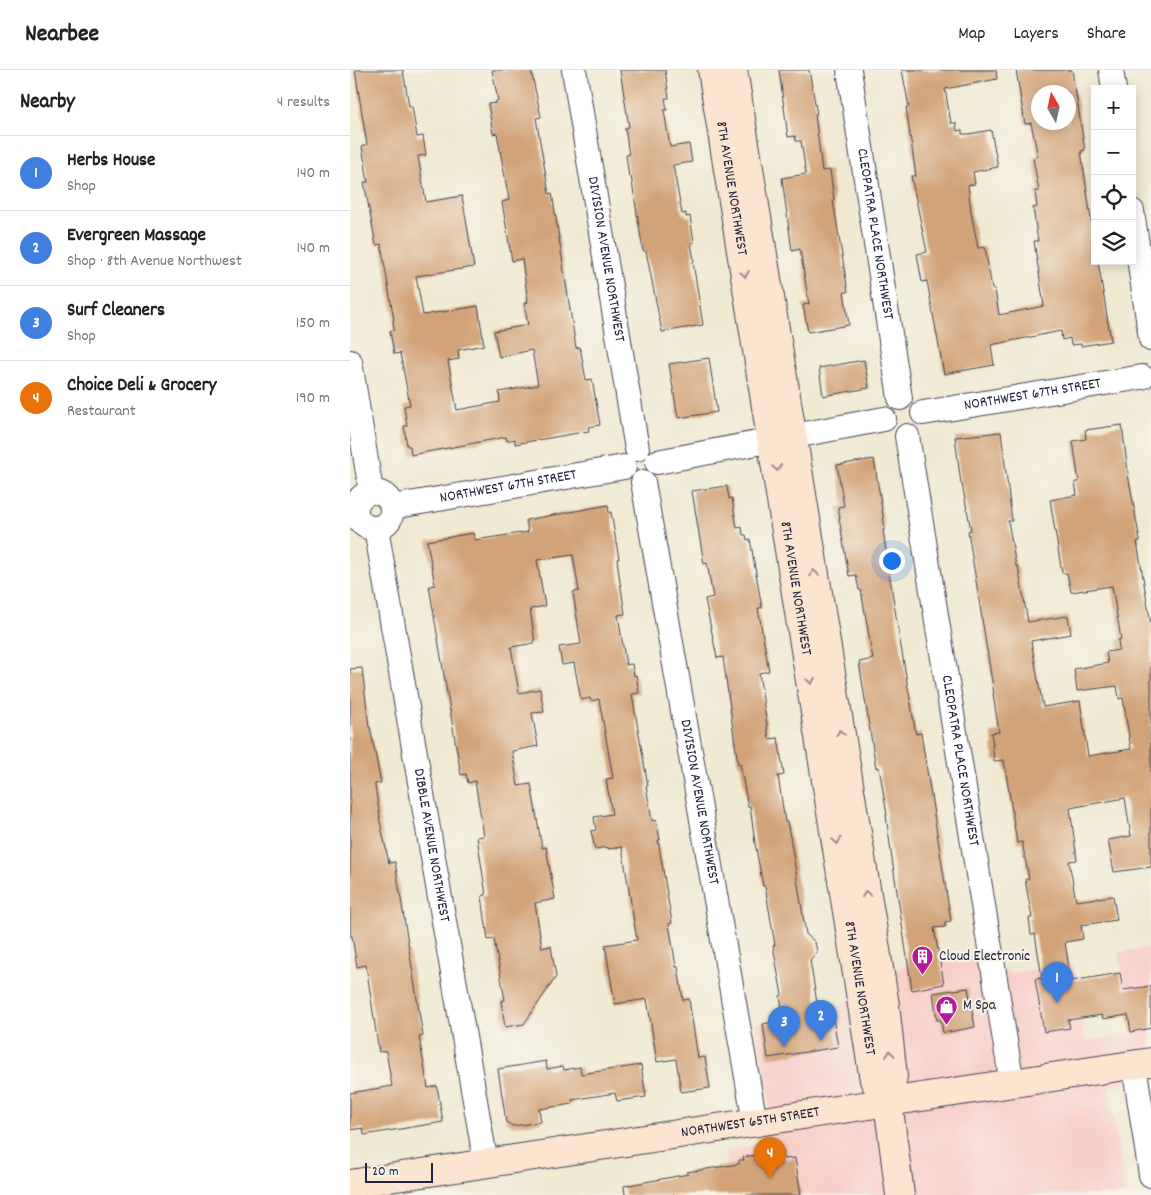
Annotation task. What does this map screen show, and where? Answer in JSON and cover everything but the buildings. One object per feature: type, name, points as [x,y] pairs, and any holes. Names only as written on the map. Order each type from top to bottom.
[{"type":"main road","name":"8TH AVENUE NORTHWEST","points":[[712,70],[782,438],[884,1005],[893,1076],[888,1102],[900,1195]]},
{"type":"main road","name":"8TH AVENUE NORTHWEST","points":[[733,70],[782,438]]},
{"type":"main road","name":"NORTHWEST 65TH STREET","points":[[350,1184],[1142,1063]]},
{"type":"street","name":"DIVISION AVENUE NORTHWEST","points":[[574,70],[639,459],[629,477],[633,481],[643,482],[755,1123]]},
{"type":"street","name":"CLEOPATRA PLACE NORTHWEST","points":[[849,70],[900,398]]},
{"type":"street","points":[[1112,70],[1114,85]]},
{"type":"street","points":[[1133,220],[1151,339]]},
{"type":"street","points":[[350,362],[371,491]]},
{"type":"street","name":"NORTHWEST 67TH STREET","points":[[922,413],[1148,377]]},
{"type":"street","points":[[900,398],[909,398],[914,401],[922,413],[922,424],[918,430],[907,436],[890,431],[884,419],[886,408],[900,398]]},
{"type":"street","name":"NORTHWEST 67TH STREET","points":[[392,507],[639,459],[782,438],[884,419]]},
{"type":"street","name":"CLEOPATRA PLACE NORTHWEST","points":[[907,436],[1012,1084]]},
{"type":"street","points":[[371,491],[384,494],[389,498],[392,507],[392,516],[388,522],[376,528],[367,527],[362,524],[353,512],[360,497],[371,491]]},
{"type":"street","name":"DIBBLE AVENUE NORTHWEST","points":[[376,528],[486,1164]]},
{"type":"street","points":[[1142,1063],[1151,1175]]},
{"type":"shaded area","points":[[1151,947],[1151,1081],[1109,1087],[1126,1195],[732,1195],[725,1150],[775,1142],[756,1023],[832,1011],[905,965],[965,956],[1012,973],[1073,965],[1085,1041],[1133,1034],[1119,952]]},
{"type":"place","name":"Cloud Electronic","points":[[923,976]]},
{"type":"place","name":"Herbs House","points":[[1057,1003]]},
{"type":"place","name":"M Spa","points":[[947,1025]]},
{"type":"place","name":"Evergreen Massage","points":[[821,1041]]},
{"type":"place","name":"Surf Cleaners","points":[[784,1047]]},
{"type":"place","name":"Choice Deli & Grocery","points":[[770,1178]]}]
